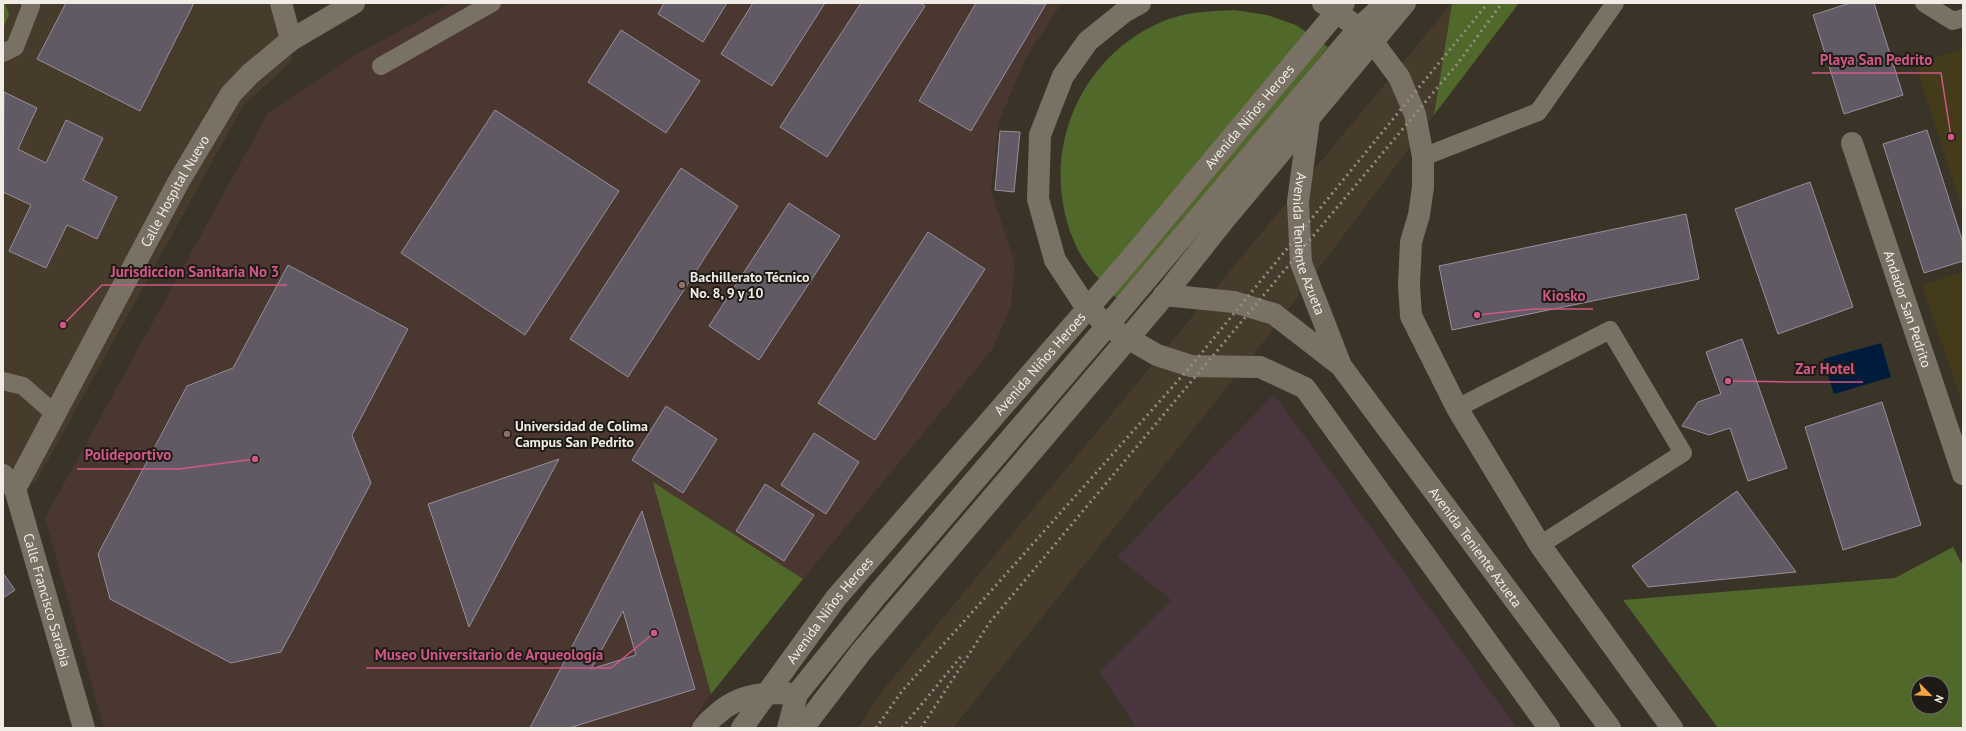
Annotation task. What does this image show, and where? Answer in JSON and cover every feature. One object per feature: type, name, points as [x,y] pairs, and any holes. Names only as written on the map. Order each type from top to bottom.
[{"type":"street","points":[[281,3],[291,40]]},
{"type":"street","name":"Calle Hospital Nuevo","points":[[9,482],[55,414],[179,181],[231,94],[250,74],[291,40],[354,3]]},
{"type":"street","points":[[1329,3],[1372,41],[1398,77],[1415,114],[1423,157],[1423,187],[1419,215],[1411,242],[1409,285],[1411,316],[1457,408],[1540,545],[1672,728]]},
{"type":"street","name":"Avenida Niños Heroes","points":[[742,728],[836,598],[1128,262],[1329,3]]},
{"type":"street","points":[[788,728],[797,694],[876,596],[1359,28],[1386,3]]},
{"type":"street","points":[[804,728],[861,652],[1164,295],[1405,3]]},
{"type":"street","points":[[1127,6],[1088,42],[1063,76],[1040,135],[1038,199],[1055,260],[1082,301],[1107,326],[1157,355],[1191,366],[1260,367],[1305,388],[1549,728]]},
{"type":"street","name":"Avenida Teniente Azueta","points":[[1309,119],[1298,202],[1301,263],[1341,366],[1610,728]]},
{"type":"street","name":"Andador San Pedrito","points":[[1852,142],[1963,474]]},
{"type":"street","name":"Avenida Teniente Azueta","points":[[1164,295],[1234,302],[1274,314],[1341,366]]},
{"type":"street","name":"Calle Francisco Sarabia","points":[[9,482],[84,728]]},
{"type":"street","points":[[703,728],[726,706],[751,695],[776,692],[797,694]]},
{"type":"lane","points":[[3,53],[15,47],[31,6],[30,3]]},
{"type":"lane","points":[[382,66],[492,3]]},
{"type":"lane","points":[[1423,157],[1538,112],[1615,3]]},
{"type":"lane","points":[[1924,3],[1953,21],[1963,18]]},
{"type":"lane","points":[[1457,408],[1610,330],[1683,453],[1540,545]]},
{"type":"lane","points":[[3,381],[23,386],[55,414]]},
{"type":"shaded area","points":[[3,3],[275,3],[292,61],[243,106],[35,484],[3,465]]},
{"type":"shaded area","name":"Universidad de Colima Campus San Pedrito","points":[[451,3],[1062,3],[1025,59],[999,122],[991,190],[1015,263],[1011,307],[992,350],[803,579],[711,694],[688,728],[104,728],[45,518],[268,113],[351,57]]},
{"type":"shaded area","points":[[1452,3],[1434,115],[1262,344],[953,728],[858,728],[883,690]]},
{"type":"shaded area","points":[[1274,394],[1517,728],[1132,728],[1135,726],[1099,672],[1171,600],[1117,557]]},
{"type":"green space","points":[[3,3],[5,3],[9,14],[3,29]]},
{"type":"green space","points":[[1452,3],[1519,3],[1434,115]]},
{"type":"green space","points":[[1234,10],[1267,15],[1296,25],[1328,47],[1118,300],[1086,264],[1078,250],[1066,217],[1061,184],[1062,151],[1070,119],[1085,90],[1104,63],[1129,40],[1159,23],[1177,16]]},
{"type":"green space","points":[[653,482],[803,579],[711,694]]},
{"type":"green space","points":[[1953,547],[1963,566],[1963,728],[1718,728],[1623,600],[1895,578]]},
{"type":"sand","points":[[1963,49],[1963,211],[1915,64]]},
{"type":"sand","points":[[1963,271],[1963,406],[1922,285]]},
{"type":"water","points":[[1881,343],[1891,377],[1834,394],[1823,359]]},
{"type":"building","points":[[66,3],[194,3],[140,111],[37,59]]},
{"type":"building","points":[[664,3],[727,3],[703,42],[658,14]]},
{"type":"building","points":[[753,3],[825,3],[772,86],[721,54]]},
{"type":"building","points":[[861,3],[920,3],[925,6],[827,157],[780,127]]},
{"type":"building","points":[[976,3],[1046,4],[971,131],[919,101]]},
{"type":"building","points":[[1850,3],[1874,3],[1903,95],[1844,114],[1813,15]]},
{"type":"building","points":[[621,30],[700,81],[666,133],[588,82]]},
{"type":"building","points":[[4,92],[37,108],[18,149],[46,163],[66,120],[103,138],[83,180],[117,197],[97,239],[67,225],[46,268],[9,251],[31,205],[3,192]]},
{"type":"building","points":[[495,110],[619,191],[525,335],[401,253]]},
{"type":"building","points":[[1927,130],[1963,243],[1963,261],[1924,273],[1883,144]]},
{"type":"building","points":[[1000,131],[1020,132],[1014,192],[995,190]]},
{"type":"building","points":[[681,168],[738,206],[628,377],[570,339]]},
{"type":"building","points":[[1810,182],[1853,307],[1778,334],[1735,209]]},
{"type":"building","points":[[789,203],[840,236],[759,360],[709,326]]},
{"type":"building","points":[[1686,214],[1699,279],[1452,330],[1439,266]]},
{"type":"building","points":[[928,232],[985,269],[875,440],[818,403]]},
{"type":"building","points":[[288,265],[408,329],[352,435],[371,483],[281,652],[231,663],[110,599],[98,554],[187,386],[233,368]]},
{"type":"building","points":[[1742,339],[1787,468],[1748,481],[1730,428],[1709,435],[1682,426],[1698,402],[1721,394],[1706,352]]},
{"type":"building","points":[[1882,402],[1921,525],[1843,550],[1805,427]]},
{"type":"building","points":[[666,406],[717,439],[683,493],[632,460]]},
{"type":"building","points":[[814,433],[859,462],[826,514],[781,485]]},
{"type":"building","points":[[559,459],[469,627],[428,504]]},
{"type":"building","points":[[765,484],[814,515],[784,561],[736,531]]},
{"type":"building","points":[[1737,491],[1796,572],[1648,587],[1632,566]]},
{"type":"building","points":[[642,511],[695,689],[569,728],[530,728]],"holes":[[[623,611],[636,655],[591,669]]]},
{"type":"building","points":[[3,573],[15,590],[3,598]]},
{"type":"railway","points":[[876,728],[902,691],[1191,366],[1488,3]]},
{"type":"railway","points":[[921,728],[990,622],[1458,63],[1502,3]]},
{"type":"railway","points":[[902,728],[963,654]]},
{"type":"place","name":"Playa San Pedrito","points":[[1951,137]]},
{"type":"place","name":"Bachillerato Técnico No. 8, 9 y 10","points":[[682,285]]},
{"type":"place","name":"Kiosko","points":[[1477,315]]},
{"type":"place","name":"Jurisdiccion Sanitaria No 3","points":[[63,325]]},
{"type":"place","name":"Zar Hotel","points":[[1728,381]]},
{"type":"place","name":"Universidad de Colima Campus San Pedrito","points":[[507,434]]},
{"type":"place","name":"Polideportivo","points":[[255,459]]},
{"type":"place","name":"Museo Universitario de Arqueología","points":[[654,633]]}]
